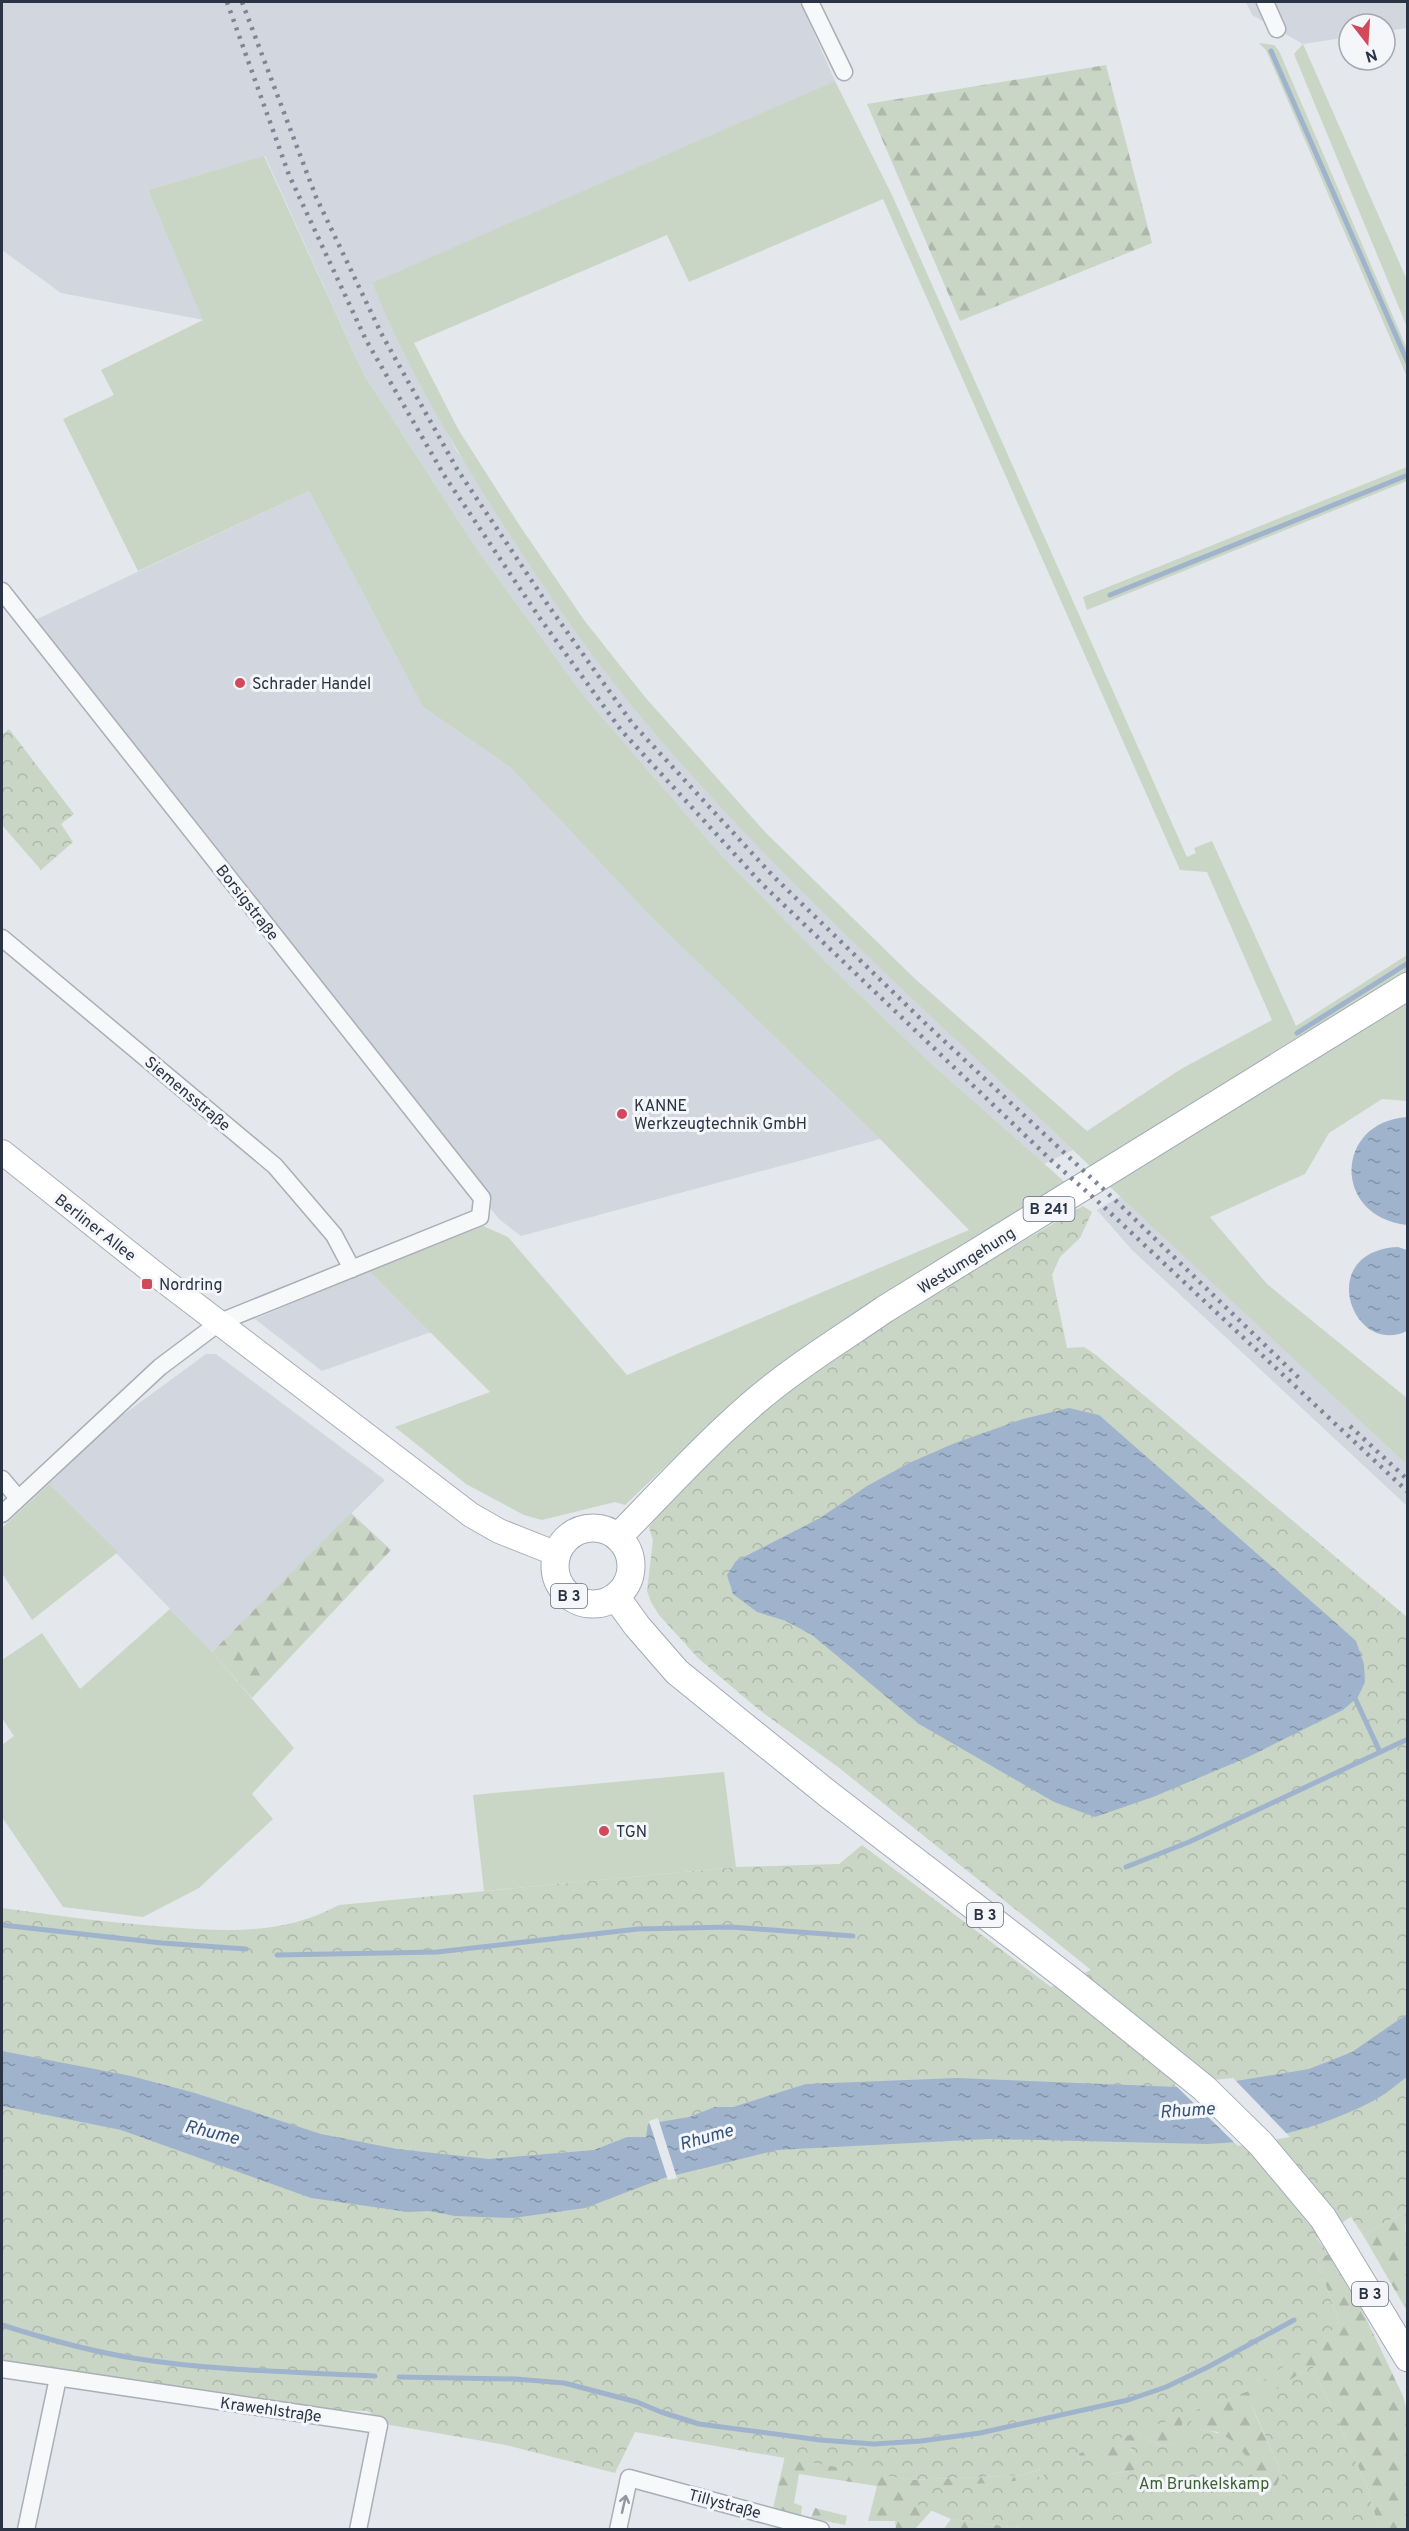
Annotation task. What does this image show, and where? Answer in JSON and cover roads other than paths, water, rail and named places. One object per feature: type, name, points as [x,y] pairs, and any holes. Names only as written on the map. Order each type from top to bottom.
[{"type":"main road","name":"Westumgehung","points":[[618,1537],[711,1441],[753,1403],[817,1355],[885,1309],[1407,986]]},
{"type":"main road","name":"Berliner Allee","points":[[2,1152],[471,1515],[499,1531],[557,1554]]},
{"type":"main road","points":[[557,1554],[569,1537],[588,1528],[599,1528],[618,1537],[628,1549],[632,1564],[626,1586],[616,1597]]},
{"type":"main road","name":"B 3","points":[[557,1554],[555,1570],[557,1578],[565,1592],[571,1597],[578,1602],[594,1605],[616,1597],[637,1626],[677,1672],[828,1794],[1070,1980],[1204,2088],[1262,2144],[1332,2229],[1407,2358]]},
{"type":"street","points":[[810,2],[843,72]]},
{"type":"street","points":[[1265,2],[1277,29]]},
{"type":"street","name":"Borsigstraße","points":[[5,602],[482,1198],[480,1217],[352,1269]]},
{"type":"street","name":"Siemensstraße","points":[[2,938],[275,1166],[334,1235],[352,1269]]},
{"type":"street","points":[[2,1514],[160,1367],[220,1322],[352,1269]]},
{"type":"street","points":[[2,1479],[18,1498]]},
{"type":"street","points":[[2,2369],[58,2378],[26,2529]]},
{"type":"street","name":"Krawehlstraße","points":[[58,2378],[379,2425],[358,2529]]},
{"type":"street","name":"Tillystraße","points":[[618,2529],[629,2478],[821,2529]]},
{"type":"water","points":[[1408,1117],[1407,1225],[1382,1218],[1365,1205],[1355,1189],[1352,1170],[1355,1151],[1366,1135],[1383,1123]]},
{"type":"water","points":[[1398,1247],[1407,1250],[1407,1331],[1387,1335],[1371,1330],[1358,1317],[1350,1301],[1349,1282],[1356,1266],[1372,1253]]},
{"type":"water","points":[[1069,1408],[1099,1415],[1356,1641],[1364,1664],[1365,1682],[1358,1697],[1343,1710],[1246,1758],[1153,1797],[1095,1817],[1054,1802],[919,1724],[812,1635],[786,1621],[757,1612],[733,1594],[727,1575],[736,1561],[820,1518],[867,1486],[909,1463],[955,1443],[1023,1419]]},
{"type":"water","name":"Rhume","points":[[1407,2014],[1407,2077],[1377,2099],[1353,2111],[1313,2126],[1271,2137],[1207,2144],[989,2139],[777,2150],[664,2178],[585,2208],[513,2218],[455,2216],[429,2211],[408,2212],[311,2198],[121,2130],[2,2106],[2,2051],[131,2076],[195,2093],[321,2134],[397,2149],[489,2159],[594,2150],[627,2137],[646,2137],[648,2124],[689,2117],[715,2107],[733,2107],[806,2084],[957,2078],[1178,2087],[1236,2081],[1309,2069],[1352,2052]]},
{"type":"waterway","points":[[1271,51],[1408,363]]},
{"type":"waterway","points":[[1110,595],[1408,475]]},
{"type":"waterway","points":[[1297,1033],[1408,963]]},
{"type":"waterway","points":[[1353,1694],[1380,1752]]},
{"type":"waterway","points":[[1126,1867],[1189,1842],[1408,1739]]},
{"type":"waterway","points":[[2,1925],[162,1943],[246,1949]]},
{"type":"waterway","points":[[277,1955],[437,1952],[638,1929],[731,1927],[853,1936]]},
{"type":"waterway","points":[[399,2377],[516,2379],[564,2383],[637,2402],[699,2424],[820,2440],[874,2444],[921,2441],[980,2433],[1128,2400],[1166,2387],[1208,2367],[1294,2320]]},
{"type":"waterway","points":[[2,2325],[87,2349],[168,2363],[375,2376]]},
{"type":"railway","points":[[227,2],[289,175],[366,340],[444,475],[539,617],[621,730],[762,884],[1051,1160],[1408,1492]]},
{"type":"railway","points":[[242,2],[316,197],[381,333],[457,469],[550,608],[632,723],[773,876],[1300,1379]]},
{"type":"railway","points":[[1350,1426],[1408,1480]]},
{"type":"place","name":"Schrader Handel","points":[[240,683]]},
{"type":"place","name":"KANNE Werkzeugtechnik GmbH","points":[[622,1114]]},
{"type":"place","name":"Nordring","points":[[147,1284]]},
{"type":"place","name":"TGN","points":[[604,1831]]},
{"type":"park label","name":"Am Brunkelskamp","points":[[1204,2483]]}]
